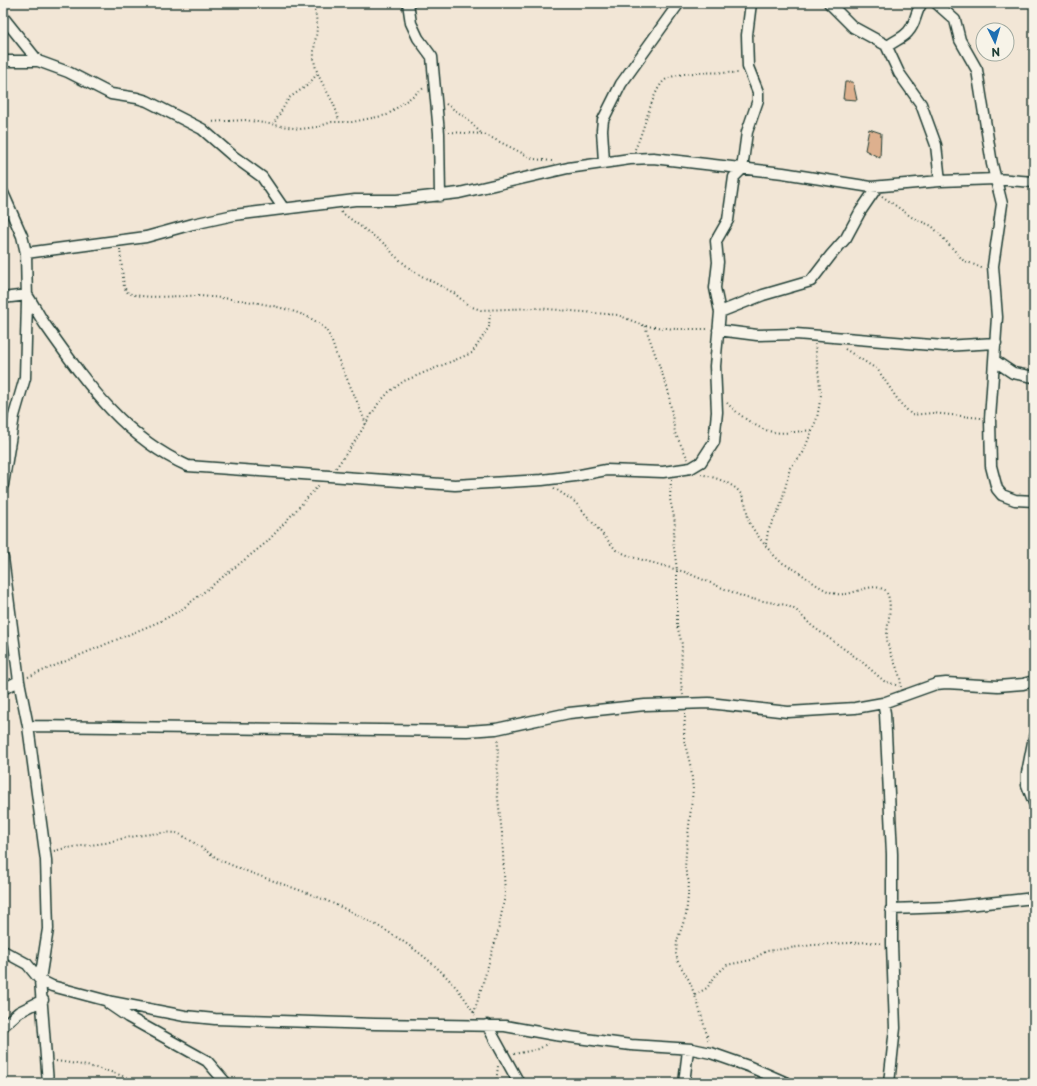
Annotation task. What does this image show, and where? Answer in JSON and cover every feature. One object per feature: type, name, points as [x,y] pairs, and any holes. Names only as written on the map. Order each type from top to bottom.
[{"type":"street","points":[[408,3],[411,22],[418,38],[432,57],[438,132],[440,196]]},
{"type":"street","points":[[604,162],[602,130],[603,120],[621,84],[679,3]]},
{"type":"street","points":[[27,295],[58,343],[109,409],[127,427],[156,449],[178,462],[197,468],[415,483],[461,484],[561,478],[606,470],[647,472],[673,471],[691,468],[701,462],[714,442],[717,412],[715,366],[720,312],[716,288],[718,262],[716,241],[730,214],[730,196],[734,177],[742,169],[747,132],[758,100],[758,92],[749,73],[747,45],[751,3]]},
{"type":"street","points":[[829,3],[853,27],[883,42],[887,47],[899,73],[920,104],[936,145],[940,181]]},
{"type":"street","points":[[887,47],[909,32],[918,8],[922,3]]},
{"type":"street","points":[[936,3],[955,20],[960,40],[977,70],[996,179],[1002,204],[992,271],[997,305],[995,361],[990,419],[990,456],[997,489],[1004,496],[1012,499],[1034,501]]},
{"type":"street","points":[[3,16],[38,61]]},
{"type":"street","points":[[3,61],[38,61],[68,72],[111,94],[147,101],[164,111],[192,123],[210,135],[233,156],[262,177],[284,210]]},
{"type":"street","points":[[26,253],[146,237],[228,216],[370,198],[397,200],[440,196],[487,187],[568,168],[630,159],[653,158],[742,169],[875,189],[940,181],[996,179],[1034,182]]},
{"type":"street","points":[[720,312],[763,295],[811,281],[830,255],[846,238],[875,189]]},
{"type":"street","points":[[3,193],[20,229],[26,253],[27,295],[26,374],[14,416],[3,484]]},
{"type":"street","points":[[3,298],[27,295]]},
{"type":"street","points":[[718,330],[757,335],[815,336],[944,346],[996,343]]},
{"type":"street","points":[[995,361],[1013,373],[1034,377]]},
{"type":"street","points":[[3,558],[19,681],[28,726],[45,854],[48,929],[40,980],[49,1080]]},
{"type":"street","points":[[3,689],[19,681]]},
{"type":"street","points":[[28,726],[467,731],[496,729],[569,713],[645,705],[709,703],[767,710],[806,712],[855,708],[882,703],[918,690],[946,683],[998,686],[1023,684],[1034,681]]},
{"type":"street","points":[[882,703],[885,713],[892,846],[891,909],[895,1028],[889,1083]]},
{"type":"street","points":[[1034,737],[1027,774],[1028,785],[1034,802]]},
{"type":"street","points":[[891,909],[949,907],[1034,898]]},
{"type":"street","points":[[3,951],[26,964],[40,980],[64,990],[104,1000],[185,1016],[215,1019],[505,1026],[555,1035],[711,1053],[748,1066],[787,1083]]},
{"type":"street","points":[[3,1026],[19,1012],[43,1000]]},
{"type":"street","points":[[104,1000],[128,1017],[207,1061],[226,1083]]},
{"type":"street","points":[[483,1025],[519,1083]]},
{"type":"street","points":[[684,1083],[688,1050]]},
{"type":"path","points":[[313,3],[317,26],[313,55],[317,74],[330,94],[339,121]]},
{"type":"path","points":[[630,159],[638,143],[659,87],[666,79],[682,75],[712,72],[749,73]]},
{"type":"path","points":[[273,124],[289,98],[308,85],[317,74]]},
{"type":"path","points":[[192,123],[245,120],[300,129],[339,121],[352,122],[387,115],[434,78]]},
{"type":"path","points":[[436,99],[465,117],[482,134]]},
{"type":"path","points":[[438,132],[482,134],[512,147],[529,157],[539,160],[553,161],[568,168]]},
{"type":"path","points":[[875,189],[913,218],[932,226],[963,260],[992,271]]},
{"type":"path","points":[[330,204],[387,246],[398,259],[419,275],[454,293],[469,306],[490,311],[536,308],[609,314],[618,315],[645,326],[676,329],[718,330]]},
{"type":"path","points":[[119,241],[124,288],[128,293],[155,296],[197,296],[239,300],[298,312],[323,326],[329,334],[366,424]]},
{"type":"path","points":[[19,681],[150,626],[181,610],[267,542],[343,459],[378,404],[394,387],[404,381],[472,354],[489,327],[490,311]]},
{"type":"path","points":[[645,326],[668,390],[675,433],[691,468],[732,486],[739,492],[745,501],[749,523],[755,533],[782,563],[830,591],[847,594],[866,588],[877,587],[884,590],[889,601],[887,632],[888,647],[900,678],[901,687]]},
{"type":"path","points":[[766,544],[768,531],[781,505],[790,468],[803,453],[817,418],[821,395],[816,363],[815,336]]},
{"type":"path","points":[[842,347],[878,370],[900,403],[912,415],[932,413],[990,419]]},
{"type":"path","points":[[716,394],[734,410],[768,431],[786,432],[813,430]]},
{"type":"path","points":[[673,471],[670,499],[675,522],[673,546],[677,570],[677,626],[682,644],[681,683],[685,703],[686,719],[684,740],[691,768],[693,790],[685,869],[689,882],[688,896],[684,920],[677,941],[676,954],[678,962],[695,995],[704,1022],[711,1053]]},
{"type":"path","points":[[552,488],[575,502],[616,550],[632,558],[685,572],[746,598],[786,605],[796,610],[812,626],[861,661],[884,681],[901,687],[918,690]]},
{"type":"path","points":[[474,1013],[498,932],[505,895],[502,833],[497,790],[499,744],[496,729]]},
{"type":"path","points":[[45,854],[75,846],[106,843],[162,833],[179,833],[221,860],[318,898],[356,915],[400,940],[420,953],[439,970],[458,990],[483,1025]]},
{"type":"path","points":[[695,995],[707,988],[716,975],[727,965],[751,960],[767,951],[813,945],[868,942],[892,944]]},
{"type":"path","points":[[501,1053],[523,1053],[539,1049],[555,1035]]},
{"type":"path","points":[[47,1060],[90,1066],[114,1072],[139,1083]]},
{"type":"building","points":[[845,82],[853,82],[857,100],[843,99]]},
{"type":"building","points":[[869,129],[881,133],[880,158],[865,150]]}]
